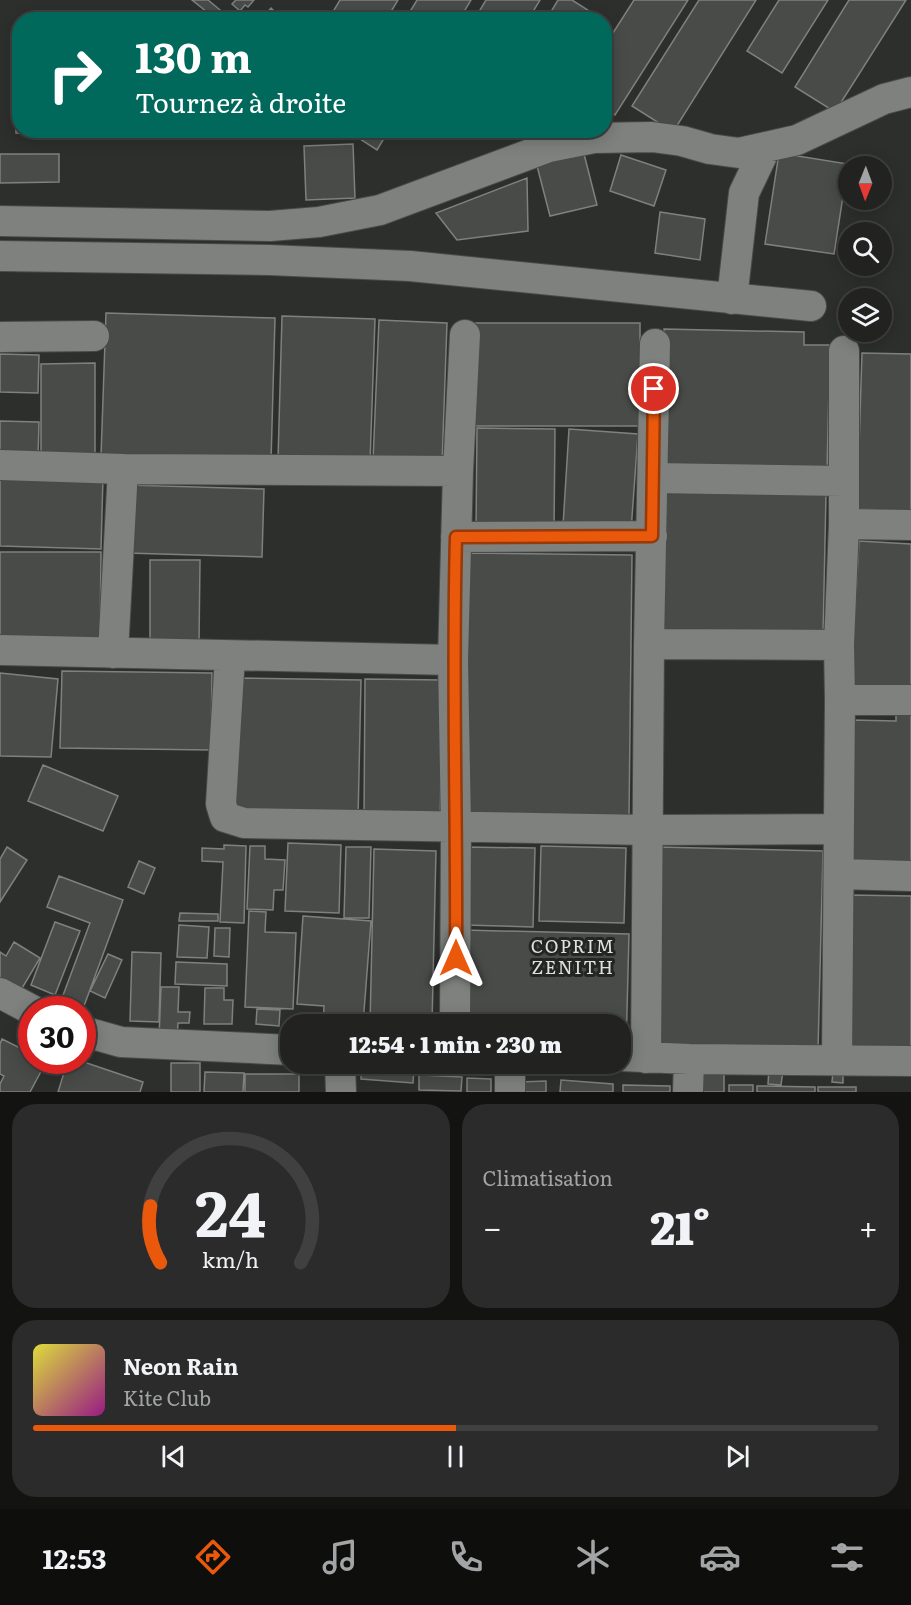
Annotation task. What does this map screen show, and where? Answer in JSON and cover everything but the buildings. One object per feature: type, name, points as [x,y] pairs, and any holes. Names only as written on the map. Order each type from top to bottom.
[{"type":"street","points":[[612,138],[652,137],[739,153],[797,140],[884,99],[909,91]]},
{"type":"street","points":[[0,221],[270,226],[320,222],[380,210],[549,147],[594,138]]},
{"type":"street","points":[[732,299],[744,193],[766,147]]},
{"type":"street","points":[[269,260],[270,226]]},
{"type":"street","points":[[0,256],[269,260],[420,267],[811,306]]},
{"type":"street","points":[[0,337],[94,336]]},
{"type":"street","points":[[455,1014],[456,827],[453,660],[458,471],[465,336]]},
{"type":"street","points":[[655,344],[649,644],[649,830],[634,1057],[911,1061]]},
{"type":"street","points":[[837,1059],[839,645],[844,524],[844,351]]},
{"type":"street","points":[[0,465],[123,469],[458,471]]},
{"type":"street","points":[[113,653],[123,469]]},
{"type":"street","points":[[653,478],[843,481]]},
{"type":"street","points":[[844,524],[911,525]]},
{"type":"street","points":[[456,537],[652,536]]},
{"type":"street","points":[[649,644],[839,645]]},
{"type":"street","points":[[0,650],[453,660]]},
{"type":"street","points":[[230,656],[221,804],[225,817],[244,823],[649,830],[839,829]]},
{"type":"street","points":[[840,700],[911,700]]},
{"type":"street","points":[[839,874],[911,876]]},
{"type":"street","points":[[0,993],[18,1003]]},
{"type":"street","points":[[96,1035],[121,1042],[280,1049]]},
{"type":"street","points":[[688,1092],[689,1059]]},
{"type":"street","points":[[340,1074],[340,1092]]},
{"type":"street","points":[[510,1074],[510,1092]]},
{"type":"district","name":"COPRIM ZENITH","points":[[573,955]]},
{"type":"route","points":[[456,958],[453,660],[456,537],[652,536],[654,389]]}]
